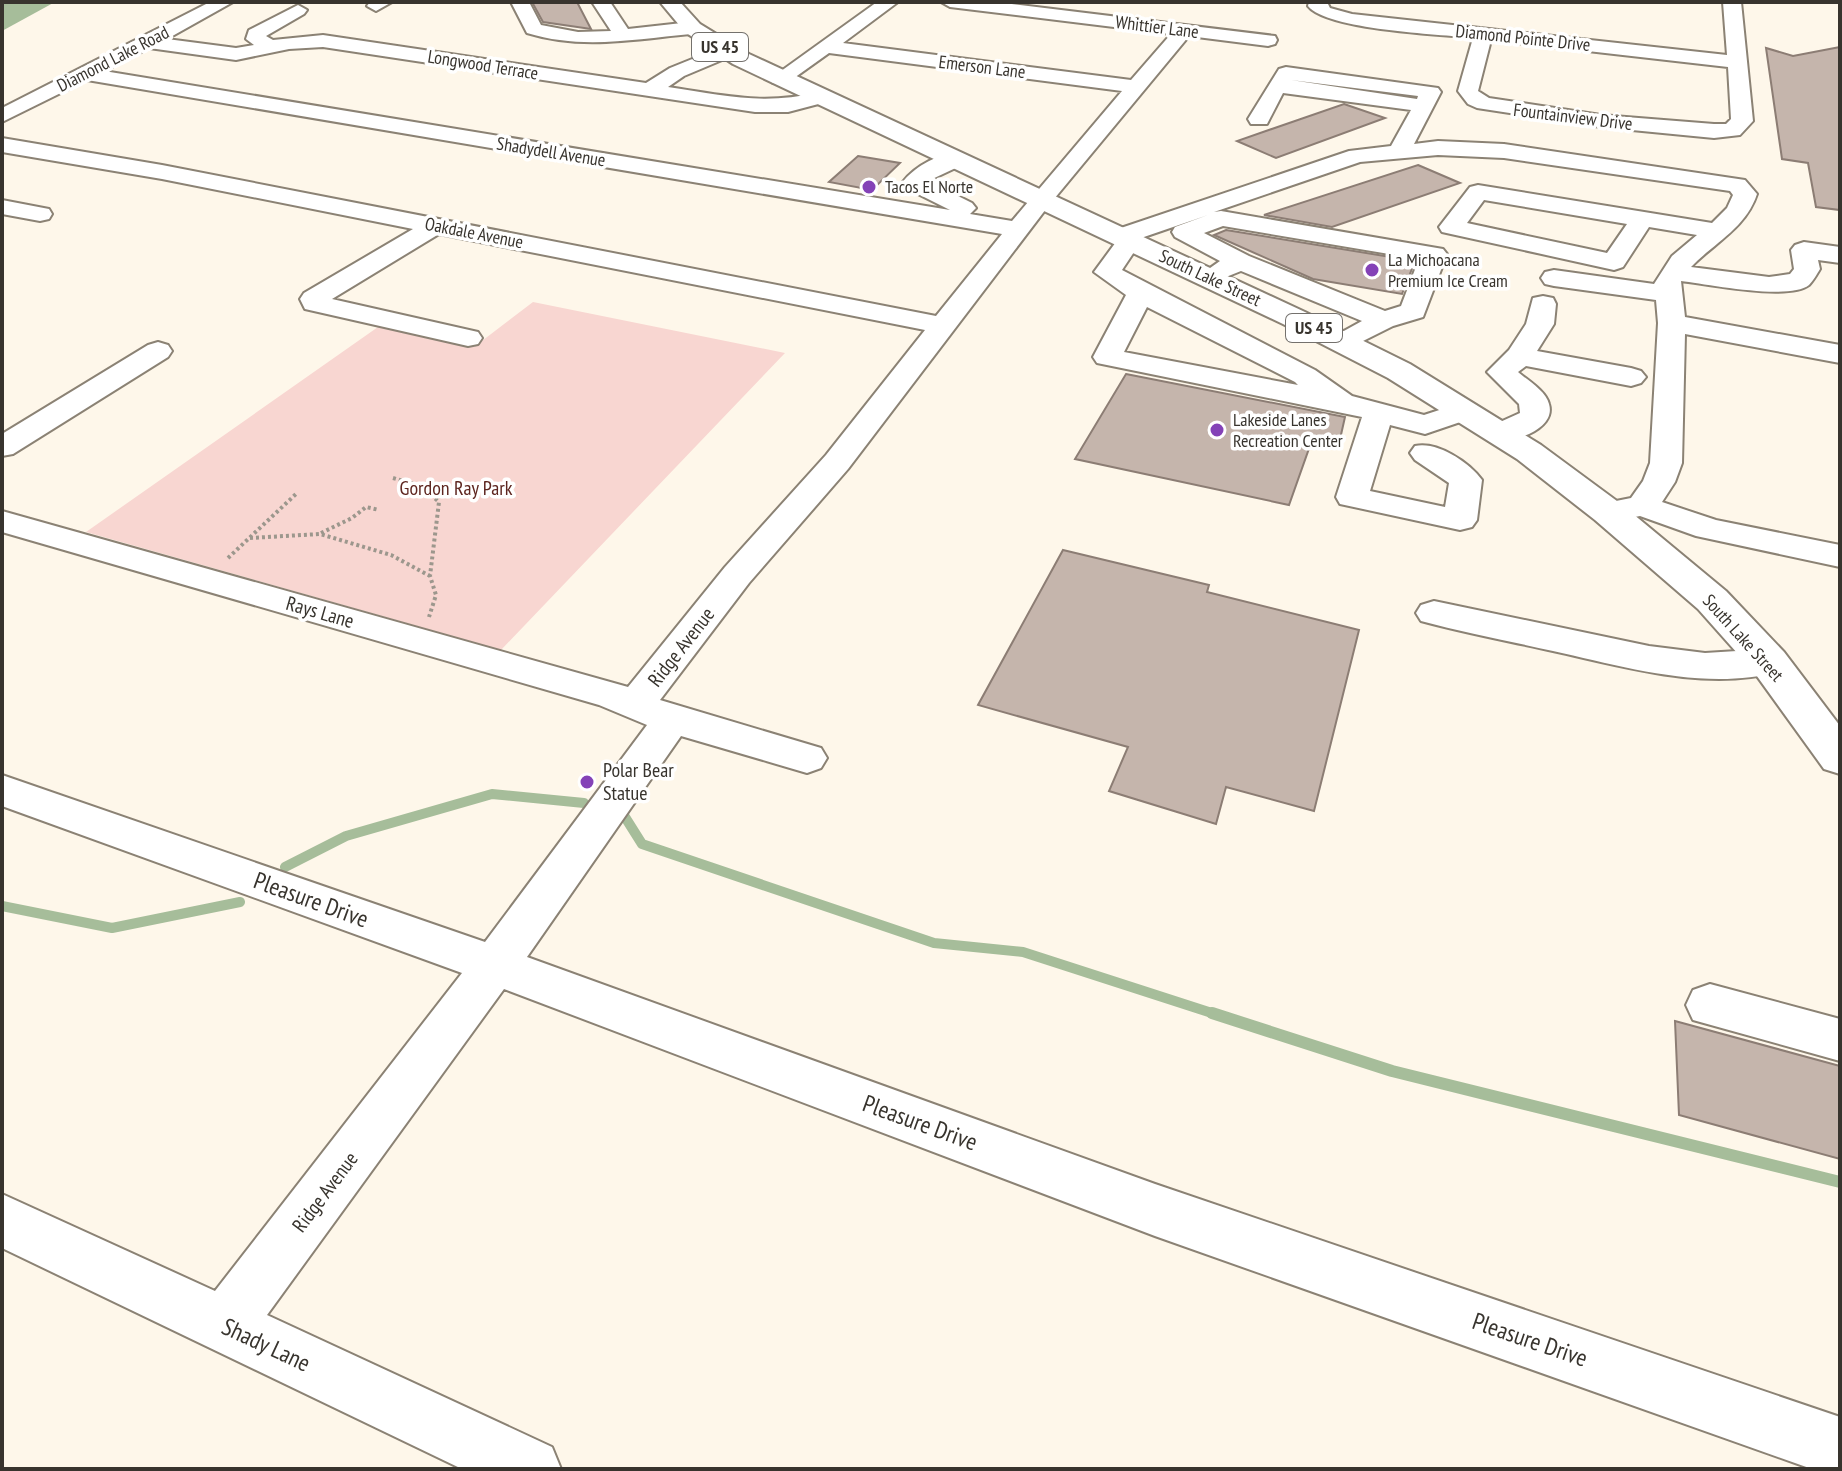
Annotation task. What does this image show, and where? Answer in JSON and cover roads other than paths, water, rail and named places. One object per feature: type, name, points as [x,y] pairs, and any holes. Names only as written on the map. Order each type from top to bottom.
[{"type":"main road","name":"South Lake Street","points":[[670,2],[677,15],[691,28],[734,55],[819,98],[1209,277],[1399,371],[1625,509],[1769,662],[1840,758]]},
{"type":"street","name":"Diamond Lake Road","points":[[2,116],[224,2]]},
{"type":"street","points":[[520,2],[534,29],[556,37],[589,40],[691,28]]},
{"type":"street","points":[[601,2],[623,35]]},
{"type":"street","points":[[745,93],[786,82],[826,47],[889,2]]},
{"type":"street","name":"Whittier Lane","points":[[950,2],[1268,40]]},
{"type":"street","name":"Diamond Pointe Drive","points":[[1318,2],[1317,6],[1322,11],[1344,17],[1737,62]]},
{"type":"street","points":[[1732,2],[1737,62]]},
{"type":"street","points":[[276,46],[255,39],[256,34],[298,10]]},
{"type":"street","name":"Ridge Avenue","points":[[225,1325],[495,965],[737,575],[837,462],[1041,200],[1184,30]]},
{"type":"street","name":"Fountainview Drive","points":[[1483,35],[1468,91],[1475,100],[1484,104],[1669,128],[1714,131],[1732,130],[1740,125],[1737,62]]},
{"type":"street","name":"Longwood Terrace","points":[[147,42],[236,54],[323,41],[650,90],[745,93],[788,106],[819,98]]},
{"type":"street","name":"Emerson Lane","points":[[826,47],[1138,87]]},
{"type":"street","points":[[489,66],[517,51]]},
{"type":"street","points":[[538,51],[561,54]]},
{"type":"street","points":[[720,73],[719,68],[734,55]]},
{"type":"street","points":[[650,90],[677,72],[734,55]]},
{"type":"street","points":[[1259,119],[1286,73],[1431,92],[1400,150]]},
{"type":"street","name":"Shadydell Avenue","points":[[84,74],[1018,229]]},
{"type":"street","name":"Oakdale Avenue","points":[[2,145],[436,225],[945,326]]},
{"type":"street","points":[[1453,148],[1478,192]]},
{"type":"street","points":[[1341,402],[1305,376],[1141,293],[1107,272],[1126,238],[1194,220],[1357,156],[1400,150],[1453,148],[1504,151],[1699,177],[1737,185],[1745,194],[1743,202],[1683,259],[1671,283],[1666,463],[1659,482],[1625,509]]},
{"type":"street","points":[[954,160],[920,175],[914,183],[964,208],[967,221]]},
{"type":"street","points":[[1478,192],[1715,231]]},
{"type":"street","points":[[1478,192],[1451,227],[1614,262],[1643,218]]},
{"type":"street","points":[[2,207],[40,214]]},
{"type":"street","points":[[1343,343],[1383,320],[1413,311],[1434,254],[1221,218],[1194,220],[1184,232],[1240,261],[1383,320]]},
{"type":"street","points":[[436,225],[313,299],[315,303],[468,338]]},
{"type":"street","points":[[1554,278],[1769,285],[1798,281],[1807,269],[1804,250],[1840,255]]},
{"type":"street","points":[[1209,277],[1240,261]]},
{"type":"street","points":[[1141,293],[1107,357],[1341,402],[1379,413],[1425,439],[1466,480],[1460,520],[1352,497],[1379,413]]},
{"type":"street","points":[[1500,434],[1535,417],[1534,402],[1501,372],[1520,356],[1540,324],[1543,304]]},
{"type":"street","points":[[1672,323],[1840,354]]},
{"type":"street","points":[[2,447],[158,351]]},
{"type":"street","points":[[1520,356],[1631,377]]},
{"type":"street","points":[[1416,511],[1425,439],[1464,411]]},
{"type":"street","points":[[1625,509],[1840,556]]},
{"type":"street","name":"Rays Lane","points":[[2,521],[415,639],[807,758]]},
{"type":"street","points":[[1434,613],[1649,659],[1705,666],[1769,662]]},
{"type":"street","name":"Pleasure Drive","points":[[2,790],[495,965],[1155,1210],[1840,1448]]},
{"type":"street","points":[[1710,1005],[1840,1040]]},
{"type":"street","name":"Shady Lane","points":[[2,1220],[530,1469]]},
{"type":"waterway","points":[[285,867],[346,836],[492,794],[584,803]]},
{"type":"waterway","points":[[625,817],[642,844],[934,943],[1023,952],[1218,1015]]},
{"type":"waterway","points":[[2,906],[112,928],[240,902]]},
{"type":"waterway","points":[[1212,1013],[1392,1071],[1840,1182]]},
{"type":"place","name":"Tacos El Norte","points":[[869,187]]},
{"type":"place","name":"La Michoacana Premium Ice Cream","points":[[1372,270]]},
{"type":"place","name":"Lakeside Lanes Recreation Center","points":[[1217,430]]},
{"type":"place","name":"Polar Bear Statue","points":[[587,782]]},
{"type":"park label","name":"Gordon Ray Park","points":[[456,488]]}]
